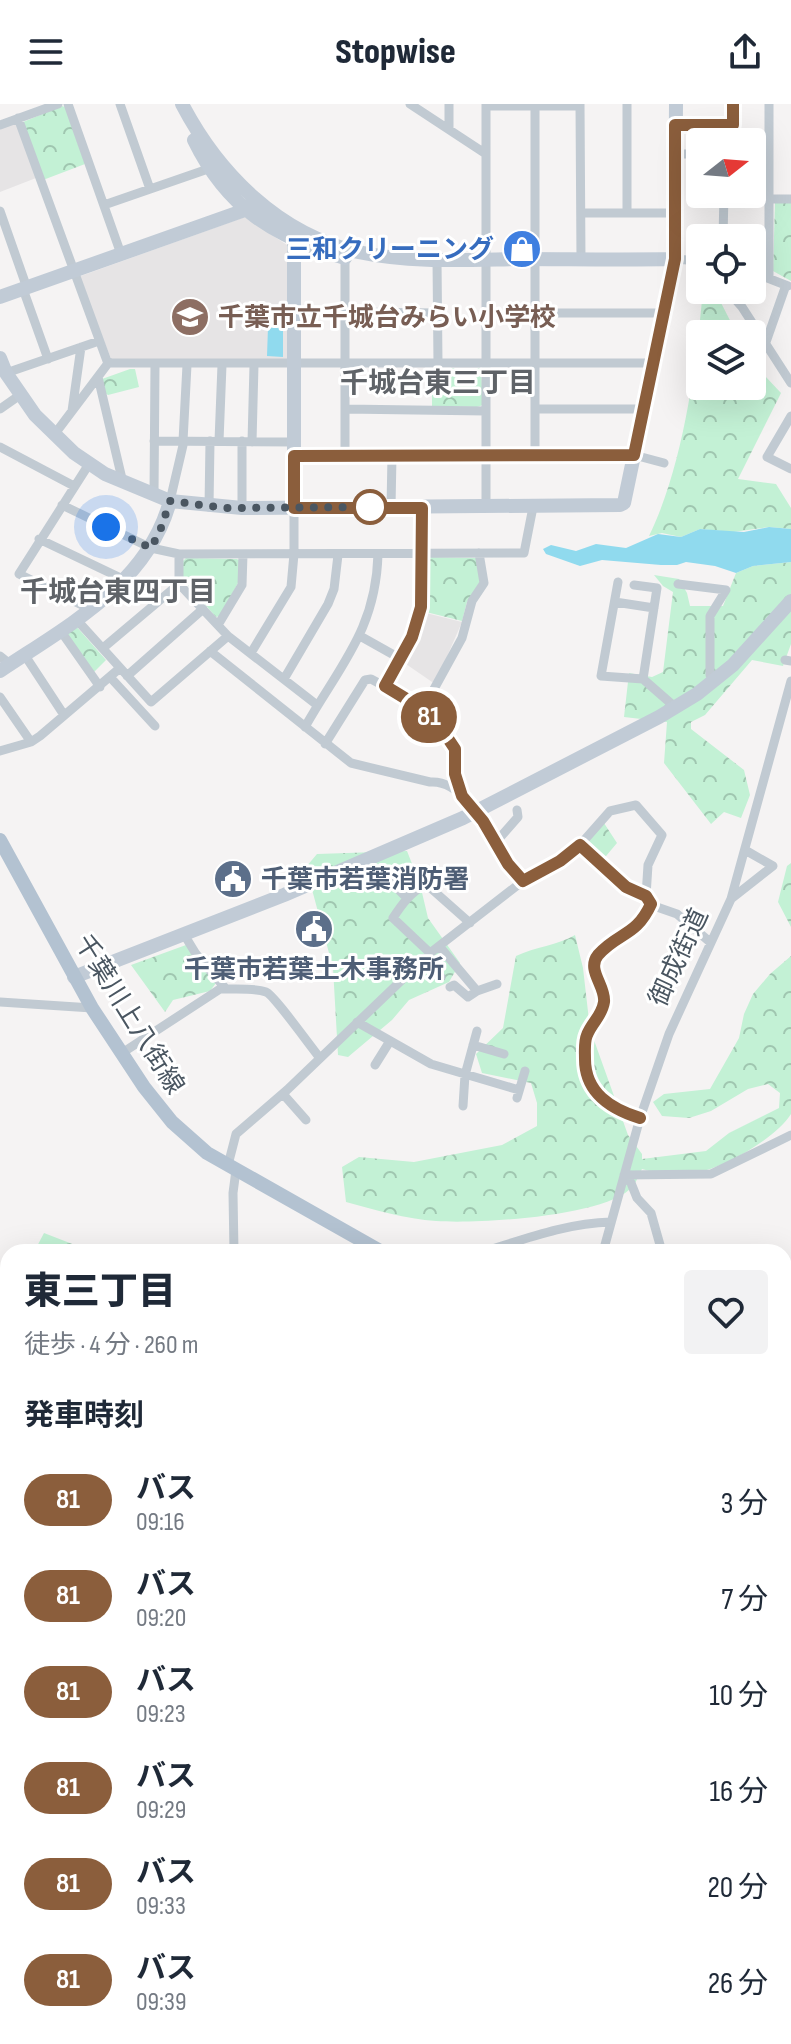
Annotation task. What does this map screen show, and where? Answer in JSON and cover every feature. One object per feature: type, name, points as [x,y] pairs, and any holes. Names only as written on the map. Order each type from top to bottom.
[{"type":"main road","name":"千葉川上八街線","points":[[0,840],[92,1008],[153,1100],[172,1122],[195,1143],[232,1168],[368,1244]]},
{"type":"street","points":[[0,125],[58,104]]},
{"type":"street","points":[[68,104],[121,254]]},
{"type":"street","points":[[120,104],[150,189]]},
{"type":"street","points":[[181,104],[190,133],[208,169],[294,241],[345,258],[383,261],[409,259]]},
{"type":"street","points":[[181,104],[196,131],[250,205],[327,242],[355,251],[437,260],[686,260]]},
{"type":"street","points":[[410,104],[486,154]]},
{"type":"street","points":[[449,104],[449,129]]},
{"type":"street","points":[[627,104],[627,213]]},
{"type":"street","points":[[0,358],[20,395],[54,435],[89,464],[123,483],[170,501],[242,508],[620,505],[624,503],[675,259],[676,104]]},
{"type":"street","points":[[675,125],[733,125],[733,104]]},
{"type":"street","points":[[769,104],[769,278]]},
{"type":"street","points":[[486,507],[486,105],[580,105],[581,260]]},
{"type":"street","points":[[535,106],[535,455]]},
{"type":"street","points":[[18,118],[72,271],[109,362]]},
{"type":"street","points":[[676,154],[686,154]]},
{"type":"street","points":[[104,205],[208,169]]},
{"type":"street","points":[[769,199],[791,199]]},
{"type":"street","points":[[0,297],[250,205]]},
{"type":"street","points":[[0,211],[48,359]]},
{"type":"street","points":[[581,213],[675,213]]},
{"type":"street","points":[[251,653],[291,587],[294,554],[294,241]]},
{"type":"street","points":[[345,258],[345,456]]},
{"type":"street","points":[[437,260],[438,364]]},
{"type":"street","points":[[766,277],[788,286],[766,342],[791,383]]},
{"type":"street","points":[[346,312],[437,313]]},
{"type":"street","points":[[536,313],[665,313]]},
{"type":"street","points":[[6,373],[99,341]]},
{"type":"street","points":[[72,412],[81,347]]},
{"type":"street","points":[[109,362],[187,365],[653,363]]},
{"type":"street","points":[[54,435],[109,362]]},
{"type":"street","points":[[154,495],[155,364]]},
{"type":"street","points":[[3,664],[24,654],[90,609],[125,580],[151,548],[170,501],[184,441],[187,365]]},
{"type":"street","points":[[209,507],[222,365]]},
{"type":"street","points":[[242,508],[254,365]]},
{"type":"street","points":[[98,377],[123,483]]},
{"type":"street","points":[[0,409],[20,395]]},
{"type":"street","points":[[345,409],[486,411]]},
{"type":"street","points":[[535,409],[644,409]]},
{"type":"street","points":[[791,416],[767,457],[791,469]]},
{"type":"street","points":[[154,441],[247,442],[345,456],[634,455],[664,463]]},
{"type":"street","points":[[0,447],[74,486]]},
{"type":"street","points":[[391,507],[392,456]]},
{"type":"street","points":[[89,464],[19,574],[90,609]]},
{"type":"street","points":[[62,505],[151,548],[179,554],[338,555],[524,553],[533,507]]},
{"type":"street","points":[[385,686],[412,637],[421,607],[422,508]]},
{"type":"street","points":[[39,539],[125,580]]},
{"type":"street","points":[[423,709],[462,638],[472,601],[484,583],[479,553]]},
{"type":"street","points":[[179,554],[179,584],[228,636],[317,705]]},
{"type":"street","points":[[218,625],[242,585],[243,554]]},
{"type":"street","points":[[305,727],[360,636],[375,593],[378,554]]},
{"type":"street","points":[[284,679],[328,604],[334,589],[338,555]]},
{"type":"street","points":[[618,582],[601,676],[643,679],[675,707]]},
{"type":"street","points":[[103,648],[179,584]]},
{"type":"street","points":[[678,584],[726,590],[710,616],[709,624],[712,641],[710,675],[715,680]]},
{"type":"street","points":[[634,585],[657,588],[643,679]]},
{"type":"street","points":[[74,977],[185,936],[475,812],[675,707],[715,680],[746,653],[791,601]]},
{"type":"street","points":[[615,602],[654,608]]},
{"type":"street","points":[[0,751],[31,742],[110,677],[124,672],[203,609]]},
{"type":"street","points":[[76,619],[151,702],[228,636]]},
{"type":"street","points":[[60,630],[100,687]]},
{"type":"street","points":[[360,636],[401,659]]},
{"type":"street","points":[[210,651],[351,763],[430,782],[440,781],[462,796],[523,881]]},
{"type":"street","points":[[24,654],[64,715]]},
{"type":"street","points":[[110,677],[155,726]]},
{"type":"street","points":[[325,744],[365,680],[371,679],[423,709],[443,731],[455,749],[455,774],[462,796]]},
{"type":"street","name":"御成街道","points":[[605,1244],[640,1118],[669,1034],[731,899],[791,681]]},
{"type":"street","points":[[0,697],[31,742]]},
{"type":"street","points":[[234,1244],[232,1168],[236,1134],[283,1094],[431,953],[523,881],[560,861],[580,845],[610,811],[636,805],[662,835],[648,865],[648,900],[636,929],[623,935],[597,956],[594,964],[605,999],[602,1012],[587,1033],[585,1042],[586,1075],[598,1097],[640,1118]]},
{"type":"street","points":[[496,842],[518,817],[517,810]]},
{"type":"street","points":[[580,845],[626,887],[677,914],[710,942]]},
{"type":"street","points":[[731,899],[773,866],[745,850]]},
{"type":"street","points":[[392,877],[391,882],[407,898]]},
{"type":"street","points":[[470,923],[426,884],[407,898],[393,918],[477,991]]},
{"type":"street","points":[[185,936],[226,989]]},
{"type":"street","points":[[431,953],[441,977]]},
{"type":"street","points":[[450,987],[454,985],[468,997],[497,984]]},
{"type":"street","points":[[122,1053],[220,989],[226,989],[267,992],[320,1058]]},
{"type":"street","points":[[0,1002],[92,1008]]},
{"type":"street","points":[[357,1022],[431,1064],[518,1094],[525,1071]]},
{"type":"street","points":[[463,1106],[465,1075],[477,1031]]},
{"type":"street","points":[[375,1065],[390,1041]]},
{"type":"street","points":[[410,1052],[415,1041]]},
{"type":"street","points":[[473,1045],[504,1054]]},
{"type":"street","points":[[283,1094],[306,1120]]},
{"type":"street","points":[[624,1175],[711,1174],[791,1135]]},
{"type":"street","points":[[624,1175],[637,1198],[651,1213],[660,1244]]},
{"type":"street","points":[[508,1244],[588,1222],[611,1222]]},
{"type":"shaded area","points":[[17,124],[36,178],[0,192],[0,128]]},
{"type":"shaded area","name":"千葉市立千城台みらい小学校","points":[[245,217],[287,245],[287,361],[112,361],[78,277]]},
{"type":"shaded area","points":[[422,612],[462,622],[435,684],[403,662]]},
{"type":"green space","points":[[65,107],[85,164],[43,180],[23,122]]},
{"type":"green space","points":[[775,203],[791,203],[791,281],[773,271]]},
{"type":"green space","points":[[702,304],[722,304],[730,320],[700,320]]},
{"type":"green space","points":[[432,368],[481,368],[483,405],[432,406]]},
{"type":"green space","points":[[135,369],[139,387],[108,395],[105,393],[102,379]]},
{"type":"green space","points":[[766,377],[781,393],[738,479],[776,484],[791,508],[791,529],[769,527],[733,532],[700,529],[681,537],[662,533],[649,536],[670,481],[689,400],[766,400]]},
{"type":"green space","points":[[430,557],[476,558],[481,580],[467,602],[462,621],[422,611],[426,560]]},
{"type":"green space","points":[[186,558],[240,561],[238,583],[220,616],[216,617],[183,580],[182,562]]},
{"type":"green space","points":[[791,562],[791,644],[783,666],[752,660],[705,715],[691,722],[691,729],[744,770],[750,795],[741,818],[724,812],[711,824],[664,763],[667,722],[624,717],[629,673],[652,677],[663,672],[673,592],[654,575],[679,579],[690,606],[723,606],[736,573],[753,566]]},
{"type":"green space","points":[[76,626],[106,660],[92,674],[66,635]]},
{"type":"green space","points":[[602,820],[617,843],[601,862],[583,844]]},
{"type":"green space","points":[[407,851],[420,884],[428,918],[460,963],[449,982],[409,1000],[392,1020],[348,1057],[338,1055],[333,968],[306,867],[317,854]]},
{"type":"green space","points":[[791,863],[791,927],[778,902],[787,866]]},
{"type":"green space","points":[[575,935],[583,968],[590,1029],[628,1135],[642,1154],[642,1159],[706,1151],[729,1133],[779,1108],[780,1093],[768,1084],[748,1089],[711,1111],[689,1118],[662,1116],[653,1102],[664,1094],[710,1089],[739,1038],[744,1014],[753,994],[791,956],[791,1114],[784,1123],[750,1150],[723,1164],[686,1173],[642,1169],[633,1186],[619,1197],[570,1211],[509,1219],[436,1221],[346,1202],[342,1167],[359,1157],[414,1162],[502,1145],[537,1126],[537,1103],[531,1083],[482,1073],[476,1054],[503,1028],[516,956]]},
{"type":"green space","points":[[186,945],[216,983],[210,991],[173,1000],[165,1012],[131,965]]},
{"type":"green space","points":[[44,1233],[72,1244],[38,1244]]},
{"type":"water","points":[[268,327],[283,327],[283,357],[267,356]]},
{"type":"water","points":[[769,527],[791,529],[791,562],[753,566],[736,573],[686,562],[661,565],[602,560],[580,566],[546,554],[543,549],[551,545],[576,551],[596,544],[626,548],[658,534],[681,537],[700,529],[744,532]]},
{"type":"bus line","name":"81","points":[[640,1118],[598,1097],[586,1075],[585,1042],[587,1033],[602,1012],[605,999],[594,971],[597,956],[623,935],[636,929],[651,904],[646,896],[626,887],[580,845],[560,861],[523,881],[508,864],[483,821],[462,796],[455,774],[455,749],[443,731],[423,709],[385,686],[412,637],[421,607],[422,508],[294,508],[294,456],[634,455],[675,259],[675,125],[733,125],[733,104]]},
{"type":"place","name":"三和クリーニング","points":[[522,249]]},
{"type":"place","name":"千葉市立千城台みらい小学校","points":[[190,317]]},
{"type":"place","name":"千葉市若葉消防署","points":[[233,879]]},
{"type":"place","name":"千葉市若葉土木事務所","points":[[314,929]]},
{"type":"district","name":"千城台東三丁目","points":[[438,382]]},
{"type":"district","name":"千城台東四丁目","points":[[118,591]]},
{"type":"route","points":[[106,527],[151,548],[170,501],[225,508],[370,507]]}]
